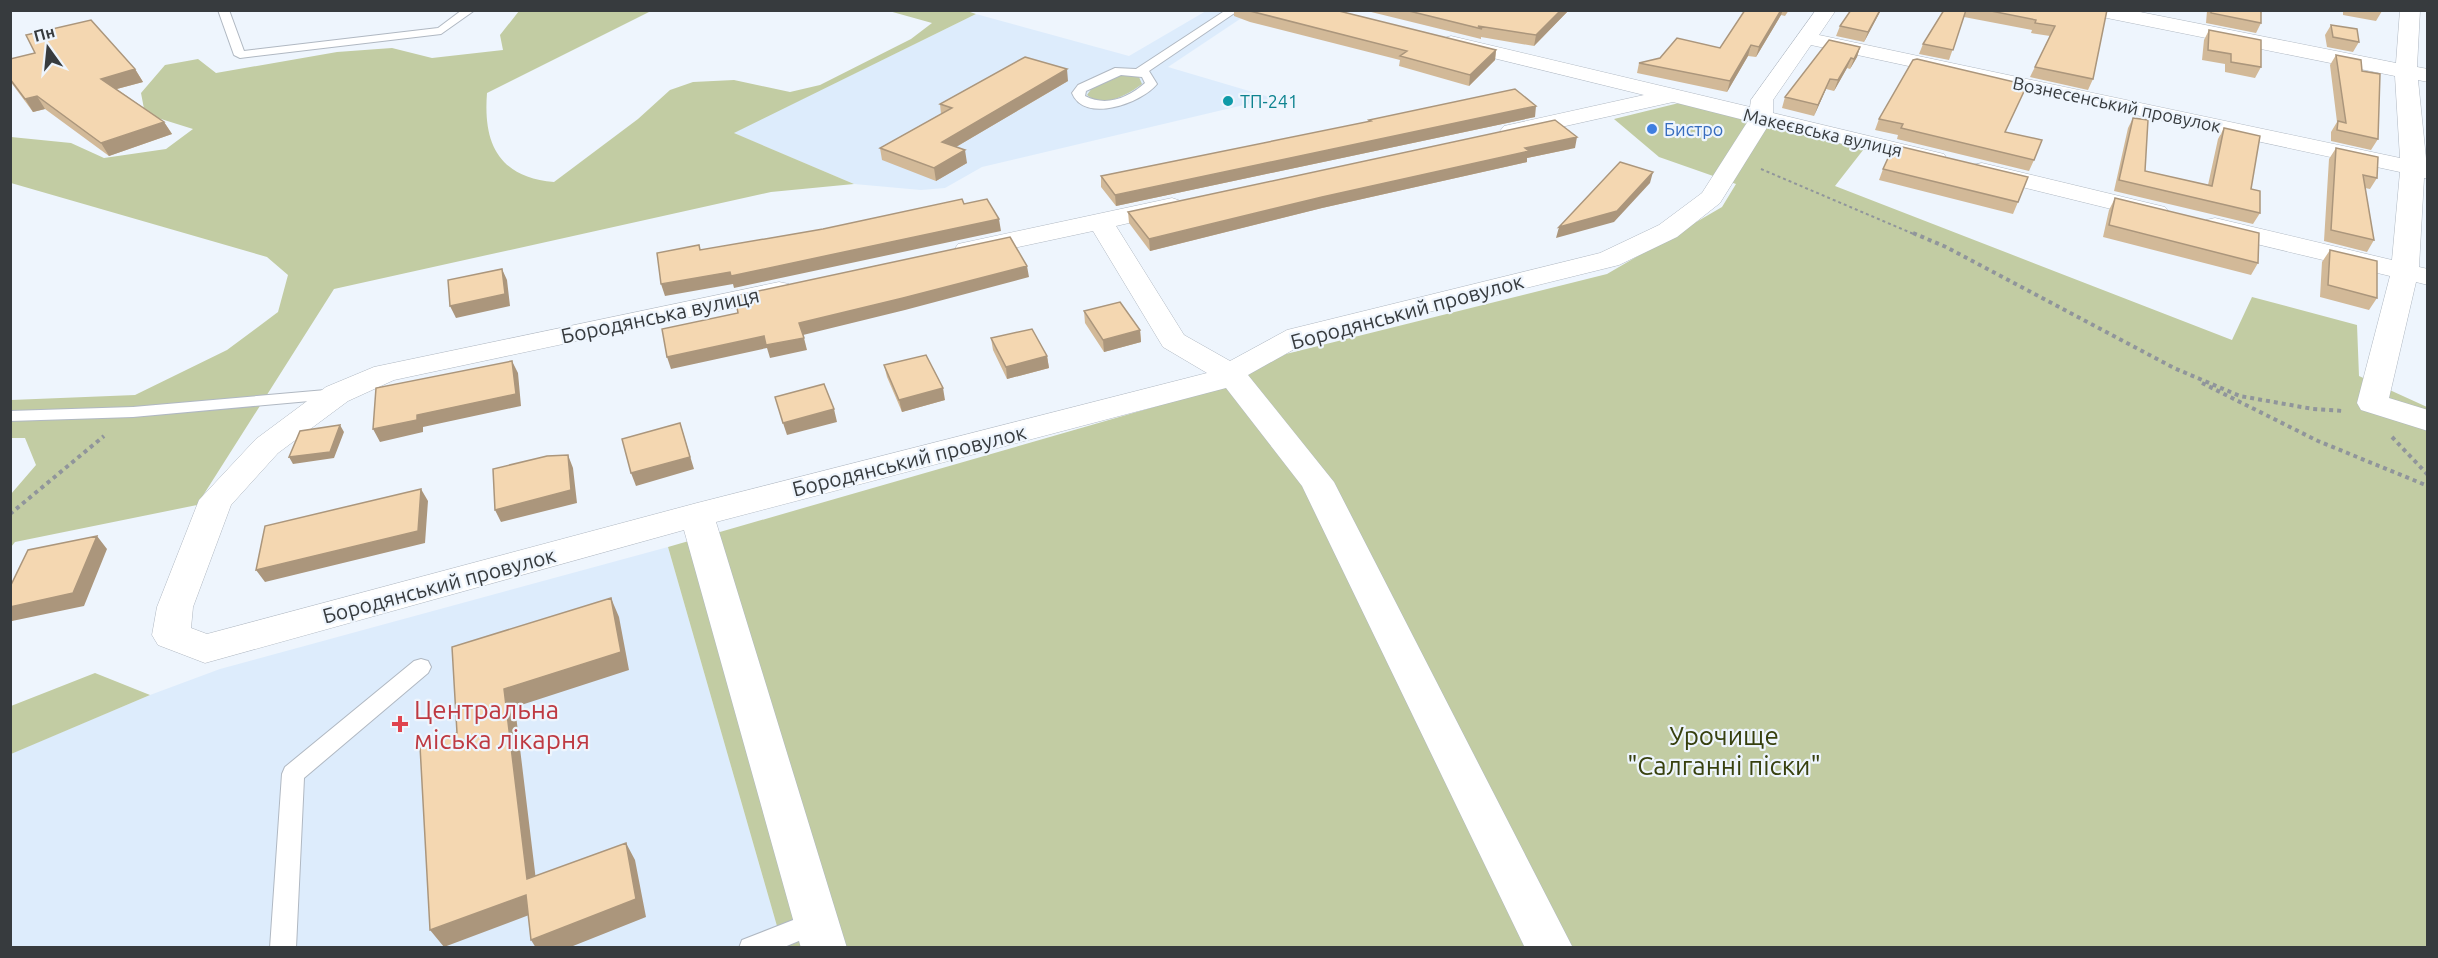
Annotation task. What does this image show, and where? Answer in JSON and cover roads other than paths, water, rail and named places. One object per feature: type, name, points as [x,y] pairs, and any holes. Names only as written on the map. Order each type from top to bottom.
[{"type":"street","name":"Бородянський провулок","points":[[195,553],[175,607],[171,635],[205,649],[697,515],[1213,382],[1298,336],[1609,259],[1668,231],[1711,198],[1761,118],[1761,100],[1826,10]]},
{"type":"street","points":[[2097,10],[2417,74]]},
{"type":"street","points":[[2409,10],[2417,74],[2420,169],[2416,274],[2375,408],[2427,420]]},
{"type":"street","points":[[2416,10],[2427,13]]},
{"type":"street","name":"Макеєвська вулиця","points":[[1429,36],[1761,118],[2416,274]]},
{"type":"street","name":"Вознесенський провулок","points":[[1806,38],[2420,169]]},
{"type":"street","points":[[1485,137],[1672,96]]},
{"type":"street","points":[[948,254],[1193,201]]},
{"type":"street","points":[[1100,221],[1173,341],[1230,373],[1317,482],[1531,916],[1550,948]]},
{"type":"street","name":"Бородянська вулиця","points":[[195,553],[216,500],[267,446],[337,394],[385,374],[807,284]]},
{"type":"street","points":[[697,515],[820,935]]},
{"type":"lane","points":[[223,11],[240,55],[441,31],[470,10]]},
{"type":"lane","points":[[1140,72],[1150,77],[1151,84],[1123,102],[1098,105],[1087,103],[1078,96],[1082,88],[1106,74],[1119,71],[1140,72],[1234,10]]},
{"type":"lane","points":[[10,416],[133,412],[337,394]]},
{"type":"lane","points":[[283,948],[293,774],[421,667]]},
{"type":"lane","points":[[751,948],[820,935]]},
{"type":"place","name":"ТП-241","points":[[1228,101]]},
{"type":"place","name":"Бистро","points":[[1652,129]]},
{"type":"place","name":"Центральна міська лікарня","points":[[400,724]]},
{"type":"park label","name":"Урочище \"Салганні піски\"","points":[[1724,750]]}]
